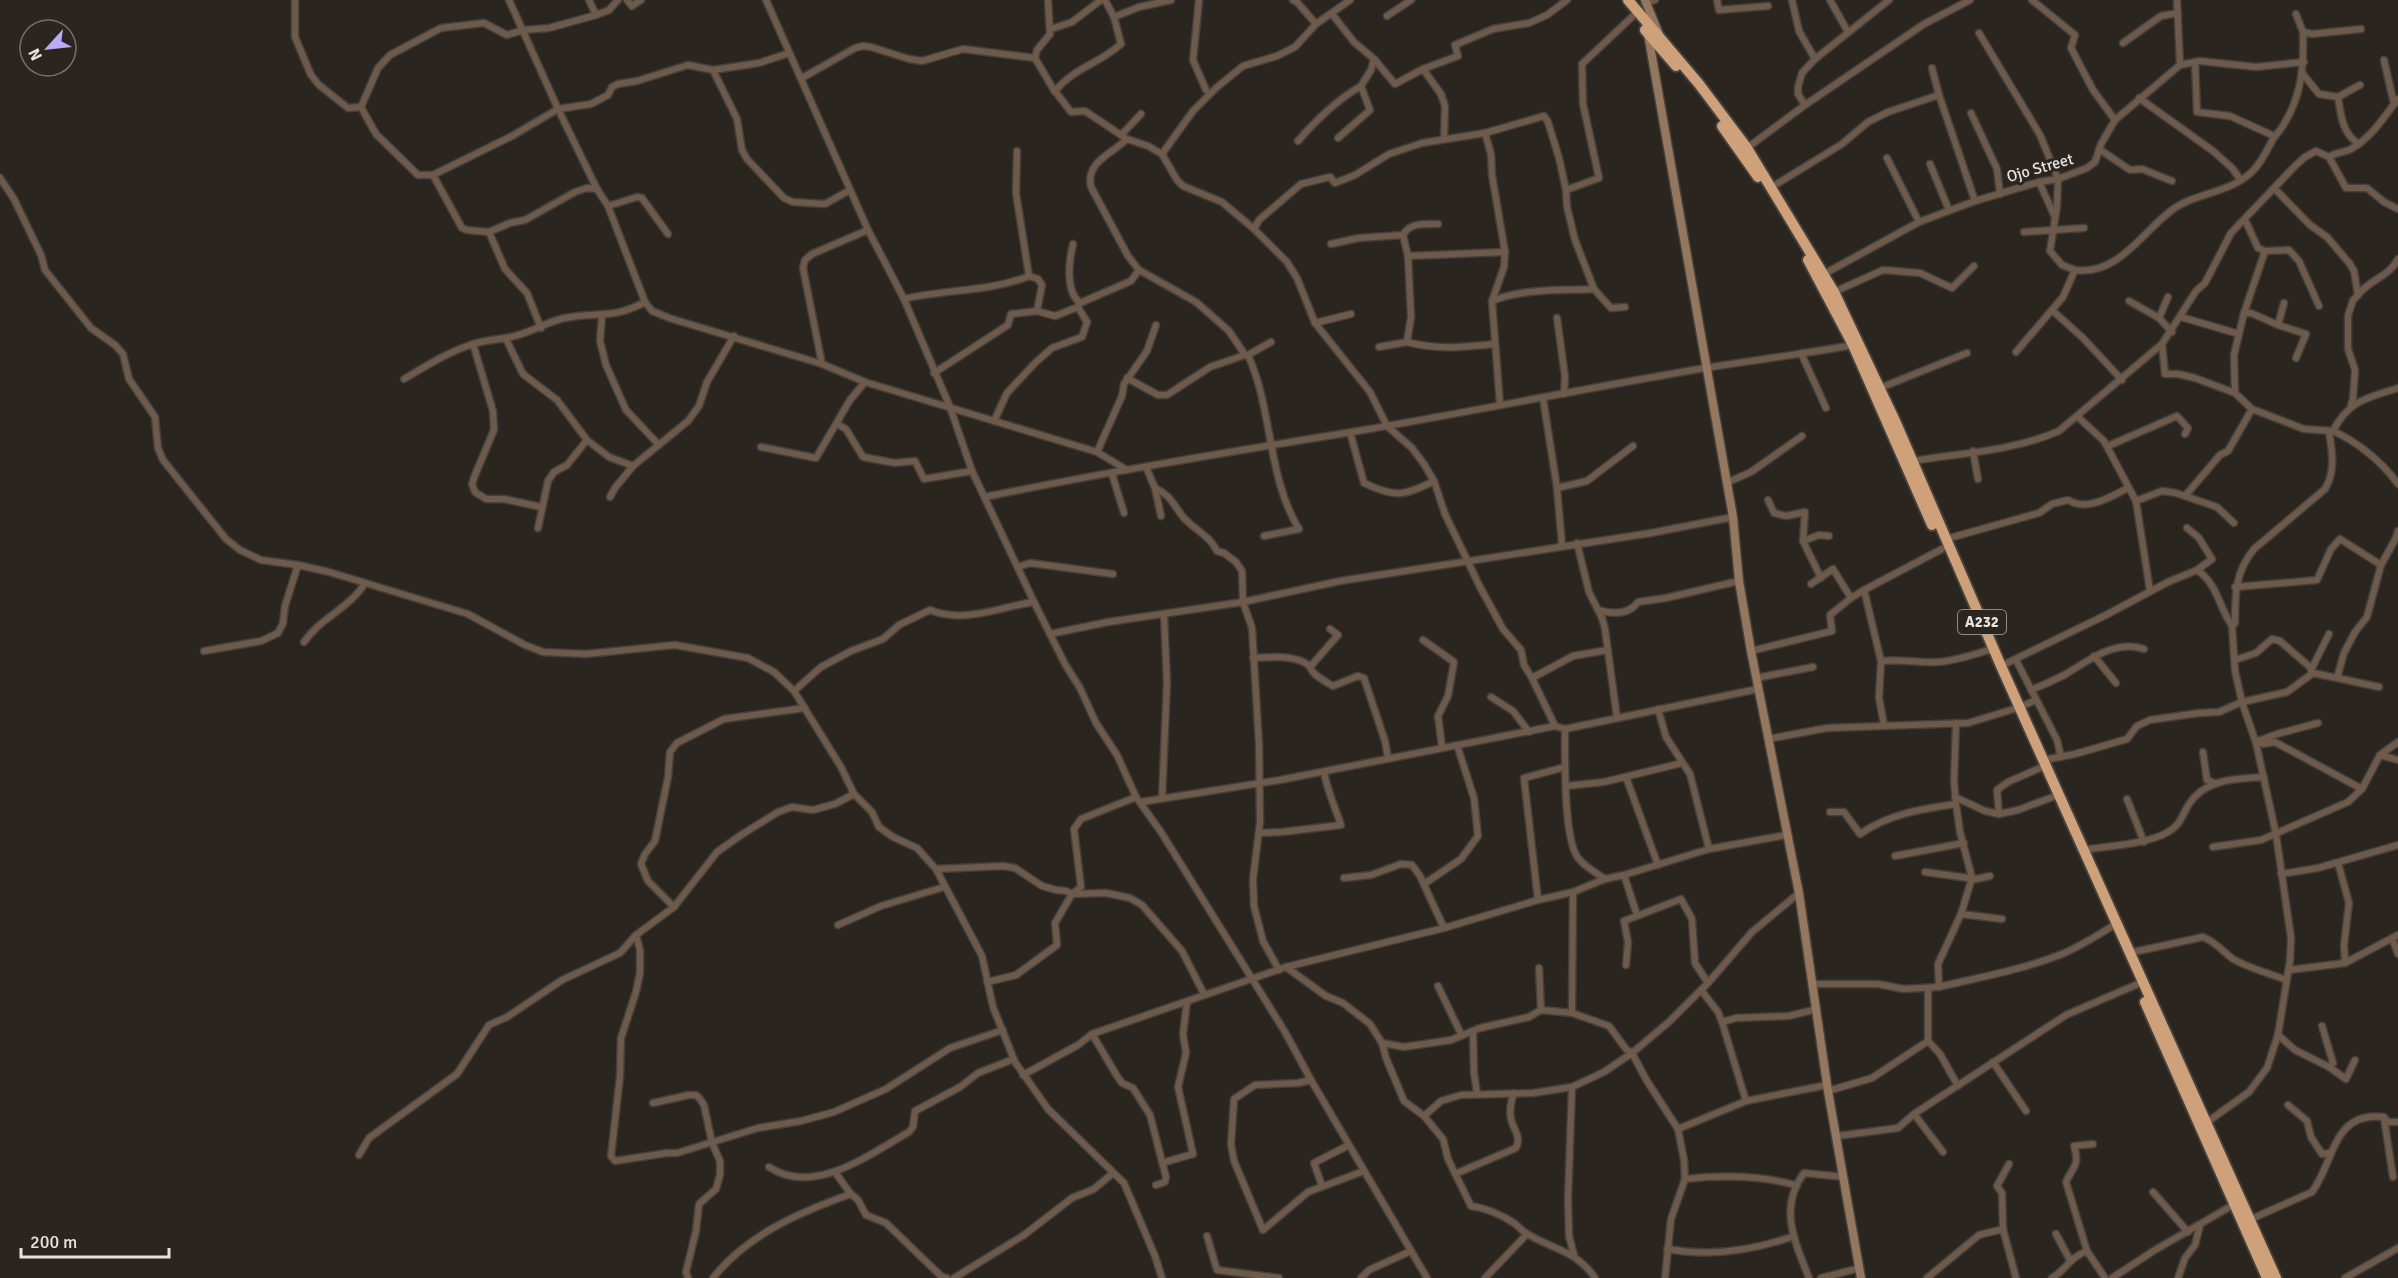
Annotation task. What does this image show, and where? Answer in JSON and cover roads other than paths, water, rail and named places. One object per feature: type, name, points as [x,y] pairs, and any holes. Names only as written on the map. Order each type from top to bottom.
[{"type":"highway","name":"A232","points":[[1620,0],[1695,90],[1770,195],[1796,238],[1912,461],[1944,544],[2001,666],[2017,708]]},
{"type":"highway","name":"A232","points":[[1628,0],[1661,37],[1748,148],[1834,292],[1880,388],[1892,424],[1989,650],[2083,850],[2276,1278]]},
{"type":"highway","name":"A232","points":[[2042,764],[2053,797],[2138,984],[2266,1278]]},
{"type":"street","points":[[296,0],[295,37],[311,75],[319,85],[348,108],[361,107]]},
{"type":"street","points":[[509,0],[558,109],[597,189],[608,206],[645,302],[652,311],[822,364],[865,382],[1097,452],[1127,470]]},
{"type":"street","points":[[589,0],[596,15]]},
{"type":"street","points":[[361,107],[378,68],[390,55],[441,28],[484,23],[507,35],[524,30],[549,28],[596,15],[609,10],[618,0]]},
{"type":"street","points":[[627,0],[632,6],[641,0]]},
{"type":"street","points":[[766,0],[868,230],[904,299],[950,407],[972,471],[1034,602],[1096,723],[1117,755],[1138,799],[1285,1032],[1427,1278]]},
{"type":"street","points":[[1048,0],[1050,34],[1037,50],[1035,58],[1055,92],[1071,112],[1086,111],[1124,137],[1162,154],[1183,186],[1222,202],[1254,229],[1287,262],[1297,278],[1315,322],[1370,392],[1387,426],[1412,448],[1434,481],[1445,514],[1467,560],[1503,629],[1521,650],[1524,665],[1555,726]]},
{"type":"street","points":[[1050,29],[1072,22],[1103,0],[1114,17],[1121,44],[1110,54],[1067,77],[1055,92]]},
{"type":"street","points":[[1114,17],[1139,7],[1171,0]]},
{"type":"street","points":[[1199,0],[1193,60],[1206,90]]},
{"type":"street","points":[[1293,0],[1298,2],[1316,24]]},
{"type":"street","points":[[1162,154],[1193,111],[1216,88],[1243,66],[1277,56],[1295,47],[1316,24],[1350,0]]},
{"type":"street","points":[[1387,16],[1411,0]]},
{"type":"street","points":[[1332,14],[1354,42],[1374,59],[1395,84],[1423,69],[1458,56],[1455,45],[1466,39],[1492,29],[1529,22],[1547,15],[1567,0]]},
{"type":"street","points":[[1655,0],[1645,1],[1661,37]]},
{"type":"street","points":[[1717,0],[1719,10],[1768,6]]},
{"type":"street","points":[[1792,0],[1799,31],[1815,59]]},
{"type":"street","points":[[1830,0],[1848,32]]},
{"type":"street","points":[[1804,105],[1798,94],[1802,73],[1815,59],[1889,0]]},
{"type":"street","points":[[1748,148],[1804,105],[1924,24],[1960,3],[1970,0]]},
{"type":"street","points":[[2032,0],[2075,35],[2071,48],[2093,90],[2115,120]]},
{"type":"street","points":[[2177,0],[2180,65]]},
{"type":"street","points":[[2123,43],[2161,16],[2178,14]]},
{"type":"street","points":[[1979,33],[2040,135],[2058,179],[2057,206],[2050,251],[2062,265],[2075,270],[2087,271],[2113,262],[2153,230],[2173,209],[2246,177],[2263,158],[2274,136],[2284,125],[2294,102],[2302,73],[2303,32],[2296,14]]},
{"type":"street","points":[[1566,190],[1599,177],[1583,104],[1582,64],[1633,16]]},
{"type":"street","points":[[2303,32],[2312,34],[2361,29]]},
{"type":"street","points":[[1648,33],[1732,518],[1739,581],[1751,651],[1799,893],[1828,1088],[1862,1278]]},
{"type":"street","points":[[802,78],[855,48],[863,46],[922,61],[963,50],[996,55],[1018,54],[1035,58]]},
{"type":"street","points":[[361,107],[376,134],[394,153],[418,175],[433,175],[512,136],[558,109],[591,104],[608,95],[612,87],[618,84],[637,81],[688,66],[713,70],[759,63],[789,53]]},
{"type":"street","points":[[1298,141],[1338,102],[1361,86],[1371,70],[1374,59]]},
{"type":"street","points":[[2329,157],[2349,151],[2370,135],[2396,101],[2384,60]]},
{"type":"street","points":[[2195,62],[2197,112],[2230,116],[2274,136]]},
{"type":"street","name":"Ojo Street","points":[[1824,274],[1919,222],[1975,201],[2038,182],[2058,179],[2087,168],[2095,162],[2099,149],[2115,120],[2180,65],[2195,62],[2256,68],[2304,62]]},
{"type":"street","points":[[1932,68],[1975,201]]},
{"type":"street","points":[[1423,69],[1441,94],[1445,106],[1443,139]]},
{"type":"street","points":[[713,70],[737,119],[742,138],[742,150],[747,159],[784,198],[794,202],[825,204],[850,190]]},
{"type":"street","points":[[2302,73],[2319,94],[2338,97],[2360,86]]},
{"type":"street","points":[[1338,138],[1370,110],[1361,86]]},
{"type":"street","points":[[1772,187],[1842,144],[1868,123],[1888,112],[1939,95]]},
{"type":"street","points":[[2338,97],[2342,121],[2350,139],[2359,144]]},
{"type":"street","points":[[2139,98],[2213,151],[2232,168],[2240,179]]},
{"type":"street","points":[[1971,113],[1997,169],[2000,194]]},
{"type":"street","points":[[1141,114],[1124,137],[1094,165],[1089,182],[1120,243],[1139,270],[1196,302],[1229,331],[1255,370],[1284,501],[1299,529],[1264,536]]},
{"type":"street","points":[[1254,229],[1259,220],[1301,183],[1330,177],[1335,183],[1355,175],[1389,154],[1443,139],[1485,133],[1544,116],[1550,129],[1566,190],[1567,207],[1575,240],[1594,290],[1611,308],[1625,307]]},
{"type":"street","points":[[1485,133],[1491,154],[1493,184],[1505,252],[1504,267],[1492,301],[1500,405]]},
{"type":"street","points":[[2099,149],[2130,170],[2142,169],[2172,181]]},
{"type":"street","points":[[1912,461],[2010,447],[2060,431],[2162,345],[2196,291],[2205,283],[2230,232],[2245,220],[2305,157],[2316,151],[2329,157],[2346,188],[2367,188],[2384,202],[2398,209]]},
{"type":"street","points":[[1017,152],[1016,193],[1029,276]]},
{"type":"street","points":[[1887,158],[1919,222]]},
{"type":"street","points":[[1930,164],[1949,210]]},
{"type":"street","points":[[433,175],[462,228],[489,232],[510,223],[525,220],[575,192],[587,188],[597,189]]},
{"type":"street","points":[[0,178],[14,199],[41,255],[45,270],[55,279],[91,328],[115,345],[123,354],[129,379],[155,417],[158,448],[163,460],[226,539],[240,550],[261,560],[298,565],[468,614],[525,645],[543,652],[586,654],[675,645],[748,658],[774,672],[794,691],[841,767],[854,794],[872,812],[879,827],[893,837],[917,848],[936,869],[982,956],[993,1007],[1014,1059],[1048,1109],[1124,1183],[1140,1217],[1162,1278]]},
{"type":"street","points":[[2038,182],[2055,215]]},
{"type":"street","points":[[2274,188],[2310,225],[2327,237],[2352,268],[2358,295]]},
{"type":"street","points":[[608,206],[637,197],[642,198],[668,234]]},
{"type":"street","points":[[2245,220],[2258,248],[2265,251],[2289,250],[2299,261],[2319,306]]},
{"type":"street","points":[[1407,342],[1411,317],[1408,256],[1403,235],[1407,228],[1420,224],[1438,224]]},
{"type":"street","points":[[2024,232],[2085,228]]},
{"type":"street","points":[[822,364],[803,268],[805,260],[812,254],[868,230]]},
{"type":"street","points":[[489,232],[505,269],[527,293],[542,328]]},
{"type":"street","points":[[1331,244],[1359,238],[1403,235]]},
{"type":"street","points":[[994,421],[1007,393],[1035,363],[1052,348],[1082,337],[1087,322],[1070,279],[1073,244]]},
{"type":"street","points":[[2235,393],[2234,355],[2244,314],[2265,251]]},
{"type":"street","points":[[1408,256],[1505,252]]},
{"type":"street","points":[[2232,626],[2235,622],[2235,587],[2245,560],[2254,549],[2325,489],[2329,482],[2333,464],[2331,432],[2353,399],[2355,370],[2348,352],[2348,316],[2353,300],[2363,288],[2389,273],[2398,259]]},
{"type":"street","points":[[1834,292],[1883,270],[1920,273],[1952,288],[1974,266]]},
{"type":"street","points":[[934,373],[1008,325],[1011,314],[1037,311],[1055,316],[1131,281],[1139,270]]},
{"type":"street","points":[[2016,352],[2053,311],[2063,297],[2075,270]]},
{"type":"street","points":[[904,299],[928,293],[984,287],[1029,276],[1038,279],[1042,285],[1037,311]]},
{"type":"street","points":[[2356,283],[2363,288]]},
{"type":"street","points":[[1498,287],[1504,296]]},
{"type":"street","points":[[1492,301],[1504,296],[1547,291],[1594,290]]},
{"type":"street","points":[[2159,318],[2168,297]]},
{"type":"street","points":[[2128,301],[2159,318],[2172,332]]},
{"type":"street","points":[[404,379],[447,354],[473,344],[506,339],[542,328],[564,318],[602,316],[628,311],[645,302]]},
{"type":"street","points":[[2278,325],[2284,303]]},
{"type":"street","points":[[2053,311],[2083,338],[2122,380]]},
{"type":"street","points":[[2244,314],[2251,313],[2306,334],[2296,358]]},
{"type":"street","points":[[1315,322],[1351,314]]},
{"type":"street","points":[[602,316],[600,341],[606,365],[626,410],[659,445]]},
{"type":"street","points":[[2181,317],[2239,334]]},
{"type":"street","points":[[1557,318],[1566,377],[1564,394]]},
{"type":"street","points":[[1097,452],[1127,378],[1147,351],[1156,325]]},
{"type":"street","points":[[610,497],[633,466],[688,421],[699,406],[707,382],[734,336]]},
{"type":"street","points":[[506,339],[524,374],[557,400],[587,440],[609,457],[633,466]]},
{"type":"street","points":[[1127,378],[1158,395],[1167,395],[1210,367],[1246,355],[1271,342]]},
{"type":"street","points":[[1379,347],[1407,342],[1425,347],[1443,348],[1494,344]]},
{"type":"street","points":[[473,344],[493,411],[494,430],[472,484],[475,492],[486,499],[504,499],[541,507]]},
{"type":"street","points":[[985,497],[1070,479],[1146,468],[1272,443],[1387,426],[1706,368],[1853,345]]},
{"type":"street","points":[[2162,345],[2165,374],[2195,378],[2235,393],[2252,409],[2304,429],[2331,432],[2349,439],[2385,466],[2398,484]]},
{"type":"street","points":[[1801,353],[1826,408]]},
{"type":"street","points":[[1880,388],[1967,353]]},
{"type":"street","points":[[761,447],[816,458],[850,400],[865,382]]},
{"type":"street","points":[[2350,406],[2366,398],[2398,388]]},
{"type":"street","points":[[1543,398],[1557,488],[1562,545]]},
{"type":"street","points":[[2185,496],[2220,454],[2228,451],[2252,409]]},
{"type":"street","points":[[2108,446],[2177,416],[2188,428],[2185,434]]},
{"type":"street","points":[[2078,417],[2108,446],[2136,501],[2150,591]]},
{"type":"street","points":[[837,424],[846,429],[863,457],[895,463],[915,461],[924,479],[972,471]]},
{"type":"street","points":[[1350,432],[1364,483],[1381,491],[1408,494],[1434,481]]},
{"type":"street","points":[[1726,483],[1751,472],[1802,436]]},
{"type":"street","points":[[537,528],[548,481],[554,472],[567,465],[587,440]]},
{"type":"street","points":[[1557,488],[1587,481],[1633,446]]},
{"type":"street","points":[[1973,451],[1978,479]]},
{"type":"street","points":[[1146,468],[1155,488],[1161,516]]},
{"type":"street","points":[[1112,474],[1124,513]]},
{"type":"street","points":[[1155,488],[1173,500],[1184,517],[1213,542],[1217,551],[1236,562],[1242,571],[1243,602],[1252,628],[1259,718],[1259,832],[1252,879],[1254,906],[1263,941],[1282,969],[1315,990],[1343,1003],[1370,1024],[1382,1043],[1404,1101],[1424,1116],[1443,1139],[1455,1174],[1471,1206],[1512,1222],[1527,1234],[1574,1255],[1595,1278]]},
{"type":"street","points":[[1751,651],[1832,631],[1830,615],[1851,598],[1944,544],[2039,513],[2052,504],[2068,500],[2076,505],[2100,502],[2128,488]]},
{"type":"street","points":[[2136,501],[2162,491],[2185,496],[2217,507],[2234,523]]},
{"type":"street","points":[[1768,500],[1774,513],[1779,515],[1805,512],[1803,541],[1821,578]]},
{"type":"street","points":[[1050,634],[1108,622],[1243,602],[1340,581],[1651,533],[1732,518]]},
{"type":"street","points":[[2001,666],[2150,591],[2197,570],[2212,559],[2199,538],[2187,528]]},
{"type":"street","points":[[2337,678],[2344,653],[2355,632],[2367,617],[2381,565],[2398,531]]},
{"type":"street","points":[[1803,541],[1819,534],[1829,536]]},
{"type":"street","points":[[2235,587],[2317,580],[2331,549],[2340,539],[2381,565]]},
{"type":"street","points":[[1577,543],[1589,592],[1605,629],[1617,718]]},
{"type":"street","points":[[1018,567],[1030,562],[1113,574]]},
{"type":"street","points":[[204,651],[261,641],[278,633],[283,623],[285,606],[298,565]]},
{"type":"street","points":[[1811,584],[1833,569],[1851,598]]},
{"type":"street","points":[[2197,570],[2206,576],[2232,626],[2242,702],[2257,742],[2276,834],[2291,938],[2289,970],[2278,1035],[2267,1068],[2249,1092],[2206,1123]]},
{"type":"street","points":[[1598,610],[1609,613],[1629,611],[1638,602],[1739,581]]},
{"type":"street","points":[[304,642],[327,616],[356,595],[365,583]]},
{"type":"street","points":[[1864,590],[1881,661],[1879,698],[1884,725]]},
{"type":"street","points":[[794,691],[821,667],[851,651],[883,639],[899,625],[930,610],[942,615],[978,615],[1034,602]]},
{"type":"street","points":[[1162,798],[1167,683],[1164,614]]},
{"type":"street","points":[[1310,667],[1338,635],[1330,629]]},
{"type":"street","points":[[1999,814],[1997,790],[2042,764],[2127,739],[2137,726],[2150,720],[2219,712],[2242,702],[2286,692],[2312,671],[2329,634]]},
{"type":"street","points":[[2235,660],[2256,653],[2272,639],[2280,641],[2312,671],[2379,687]]},
{"type":"street","points":[[1423,640],[1454,662],[1448,696],[1438,716],[1442,747]]},
{"type":"street","points":[[2031,690],[2066,674],[2094,656],[2133,645],[2145,649]]},
{"type":"street","points":[[1532,678],[1573,656],[1608,650]]},
{"type":"street","points":[[1881,661],[1938,662],[1960,659],[1989,650]]},
{"type":"street","points":[[2094,656],[2116,683]]},
{"type":"street","points":[[1253,658],[1292,659],[1310,667],[1313,673],[1333,686],[1358,676],[1364,678],[1385,741],[1388,758]]},
{"type":"street","points":[[2016,660],[2057,740],[2061,757]]},
{"type":"street","points":[[1756,678],[1813,667]]},
{"type":"street","points":[[987,982],[1016,975],[1057,945],[1055,923],[1072,894],[1081,887],[1074,829],[1081,819],[1138,799],[1162,798],[1324,772],[1555,726],[1565,729],[1758,689]]},
{"type":"street","points":[[1491,697],[1513,711],[1529,732]]},
{"type":"street","points":[[1768,739],[1827,728],[1968,723],[2036,700]]},
{"type":"street","points":[[674,908],[648,881],[641,864],[655,841],[660,824],[670,752],[677,743],[724,719],[805,708]]},
{"type":"street","points":[[1658,709],[1666,737],[1690,774],[1709,849]]},
{"type":"street","points":[[1939,987],[1938,964],[1961,914],[1972,878],[1960,831],[1956,801],[1956,723]]},
{"type":"street","points":[[2257,742],[2318,723]]},
{"type":"street","points":[[1565,729],[1565,767],[1571,845],[1578,859],[1605,879]]},
{"type":"street","points":[[2257,742],[2263,744],[2275,742],[2362,789]]},
{"type":"street","points":[[2213,847],[2261,840],[2348,802],[2362,789],[2380,755],[2398,742]]},
{"type":"street","points":[[1424,884],[1461,859],[1478,836],[1474,798],[1457,745]]},
{"type":"street","points":[[2203,752],[2207,780],[2214,783]]},
{"type":"street","points":[[2380,755],[2398,760]]},
{"type":"street","points":[[1566,786],[1626,777],[1682,763]]},
{"type":"street","points":[[1538,900],[1524,778],[1565,767]]},
{"type":"street","points":[[1259,832],[1282,832],[1341,825],[1327,789],[1324,772]]},
{"type":"street","points":[[1626,777],[1658,865]]},
{"type":"street","points":[[2083,850],[2144,842],[2169,832],[2181,822],[2194,798],[2214,783],[2230,779],[2264,777]]},
{"type":"street","points":[[359,1155],[369,1138],[457,1074],[489,1025],[507,1017],[562,980],[620,953],[636,935],[674,908],[717,852],[778,812],[792,807],[813,810],[835,804],[854,794]]},
{"type":"street","points":[[1830,812],[1844,812],[1860,834],[1878,822],[1956,801],[1999,814],[2018,810],[2053,797]]},
{"type":"street","points":[[2127,799],[2144,842]]},
{"type":"street","points":[[1023,1075],[1078,1045],[1092,1034],[1282,969],[1444,928],[1573,892],[1605,879],[1709,849],[1786,835]]},
{"type":"street","points":[[1895,856],[1964,843]]},
{"type":"street","points":[[2281,874],[2338,863],[2397,846],[2398,855]]},
{"type":"street","points":[[2338,863],[2349,903],[2344,945],[2345,963]]},
{"type":"street","points":[[1344,878],[1371,875],[1401,864],[1412,865],[1424,884],[1444,928]]},
{"type":"street","points":[[936,869],[1003,866],[1015,868],[1042,886],[1072,894],[1120,894],[1130,897],[1142,905],[1182,951],[1204,994]]},
{"type":"street","points":[[1925,872],[1972,878],[1990,876]]},
{"type":"street","points":[[1624,875],[1637,915]]},
{"type":"street","points":[[838,925],[881,906],[944,886]]},
{"type":"street","points":[[1572,1012],[1573,892]]},
{"type":"street","points":[[1424,1116],[1441,1101],[1461,1095],[1533,1093],[1572,1087],[1604,1072],[1632,1053],[1670,1021],[1708,983],[1752,932],[1799,893]]},
{"type":"street","points":[[1626,965],[1628,942],[1624,921],[1681,899],[1692,919],[1695,963],[1708,983]]},
{"type":"street","points":[[1961,914],[2002,919]]},
{"type":"street","points":[[1812,984],[1878,984],[1904,989],[1939,987],[2010,971],[2062,954],[2111,927]]},
{"type":"street","points":[[636,935],[640,950],[640,973],[621,1038],[620,1076],[611,1156],[615,1161],[667,1152],[677,1153],[758,1128],[801,1121],[834,1112],[886,1089],[950,1048],[1004,1030]]},
{"type":"street","points":[[2289,970],[2345,963],[2395,936],[2398,954]]},
{"type":"street","points":[[2129,953],[2203,937],[2215,941],[2221,950],[2235,960],[2286,980]]},
{"type":"street","points":[[1539,968],[1541,1010]]},
{"type":"street","points":[[1837,1136],[1898,1128],[1914,1114],[2066,1016],[2138,984]]},
{"type":"street","points":[[1438,986],[1461,1034]]},
{"type":"street","points":[[1928,988],[1928,1041],[1940,1054],[1958,1086]]},
{"type":"street","points":[[1701,990],[1718,1012],[1746,1101]]},
{"type":"street","points":[[1162,1163],[1193,1154],[1178,1087],[1186,1053],[1183,1034],[1187,1002]]},
{"type":"street","points":[[1722,1022],[1748,1017],[1762,1019],[1789,1016],[1817,1009]]},
{"type":"street","points":[[1382,1043],[1404,1047],[1451,1040],[1461,1034],[1529,1017],[1541,1010],[1572,1012],[1609,1026],[1626,1049],[1632,1053],[1647,1082],[1678,1129],[1685,1179],[1671,1219],[1665,1278]]},
{"type":"street","points":[[2322,1026],[2333,1063],[2329,1066]]},
{"type":"street","points":[[1473,1031],[1474,1073],[1478,1093]]},
{"type":"street","points":[[1092,1034],[1122,1083],[1133,1088],[1146,1108],[1162,1163],[1165,1182],[1156,1185]]},
{"type":"street","points":[[2278,1035],[2295,1050],[2329,1066],[2346,1079],[2355,1060]]},
{"type":"street","points":[[1678,1129],[1746,1101],[1828,1088],[1872,1078],[1928,1041]]},
{"type":"street","points":[[769,1167],[776,1172],[801,1176],[835,1172],[909,1132],[913,1127],[915,1111],[928,1102],[960,1087],[978,1073],[1014,1059]]},
{"type":"street","points":[[1993,1062],[2026,1111]]},
{"type":"street","points":[[1311,1080],[1298,1083],[1255,1085],[1234,1099],[1231,1144],[1239,1175],[1263,1230],[1308,1192],[1364,1171]]},
{"type":"street","points":[[1572,1087],[1568,1198],[1569,1236],[1574,1255]]},
{"type":"street","points":[[1455,1174],[1516,1148],[1518,1138],[1510,1116],[1514,1093]]},
{"type":"street","points":[[1505,1094],[1511,1102]]},
{"type":"street","points":[[653,1103],[696,1095],[704,1105],[712,1143],[720,1161],[720,1174],[716,1189],[699,1204],[696,1231],[686,1272],[688,1278]]},
{"type":"street","points":[[2288,1105],[2307,1121],[2311,1137],[2322,1154],[2330,1153]]},
{"type":"street","points":[[1914,1114],[1943,1152]]},
{"type":"street","points":[[2251,1219],[2267,1214],[2276,1206],[2312,1192],[2330,1153],[2349,1126],[2365,1117],[2384,1117]]},
{"type":"street","points":[[2384,1117],[2388,1122],[2398,1122]]},
{"type":"street","points":[[2384,1117],[2392,1177]]},
{"type":"street","points":[[2093,1144],[2074,1146],[2077,1156],[2076,1167],[2066,1182],[2087,1251],[2105,1278]]},
{"type":"street","points":[[1322,1186],[1314,1163],[1349,1145]]},
{"type":"street","points":[[2009,1164],[1997,1186],[2002,1193],[2003,1228],[2016,1278]]},
{"type":"street","points":[[835,1172],[858,1200],[866,1215],[886,1223],[941,1276],[946,1278]]},
{"type":"street","points":[[954,1278],[1024,1235],[1072,1198],[1094,1188],[1113,1173]]},
{"type":"street","points":[[1809,1278],[1794,1236],[1789,1206],[1795,1185],[1804,1173],[1845,1177]]},
{"type":"street","points":[[1685,1179],[1721,1176],[1772,1178],[1795,1185]]},
{"type":"street","points":[[2153,1192],[2188,1232]]},
{"type":"street","points":[[712,1278],[754,1238],[798,1214],[850,1193]]},
{"type":"street","points":[[2112,1278],[2233,1205]]},
{"type":"street","points":[[2178,1278],[2186,1258],[2195,1245],[2200,1225]]},
{"type":"street","points":[[1927,1278],[1980,1235],[2003,1228]]},
{"type":"street","points":[[1485,1278],[1527,1234]]},
{"type":"street","points":[[2056,1234],[2070,1260]]},
{"type":"street","points":[[1207,1236],[1217,1270],[1279,1278]]},
{"type":"street","points":[[1667,1249],[1704,1253],[1732,1252],[1761,1247],[1794,1236]]},
{"type":"street","points":[[2345,1278],[2398,1248]]},
{"type":"street","points":[[1361,1278],[1369,1270],[1411,1251]]},
{"type":"street","points":[[2052,1278],[2059,1274],[2070,1260],[2087,1251]]},
{"type":"street","points":[[1821,1278],[1860,1268]]}]
